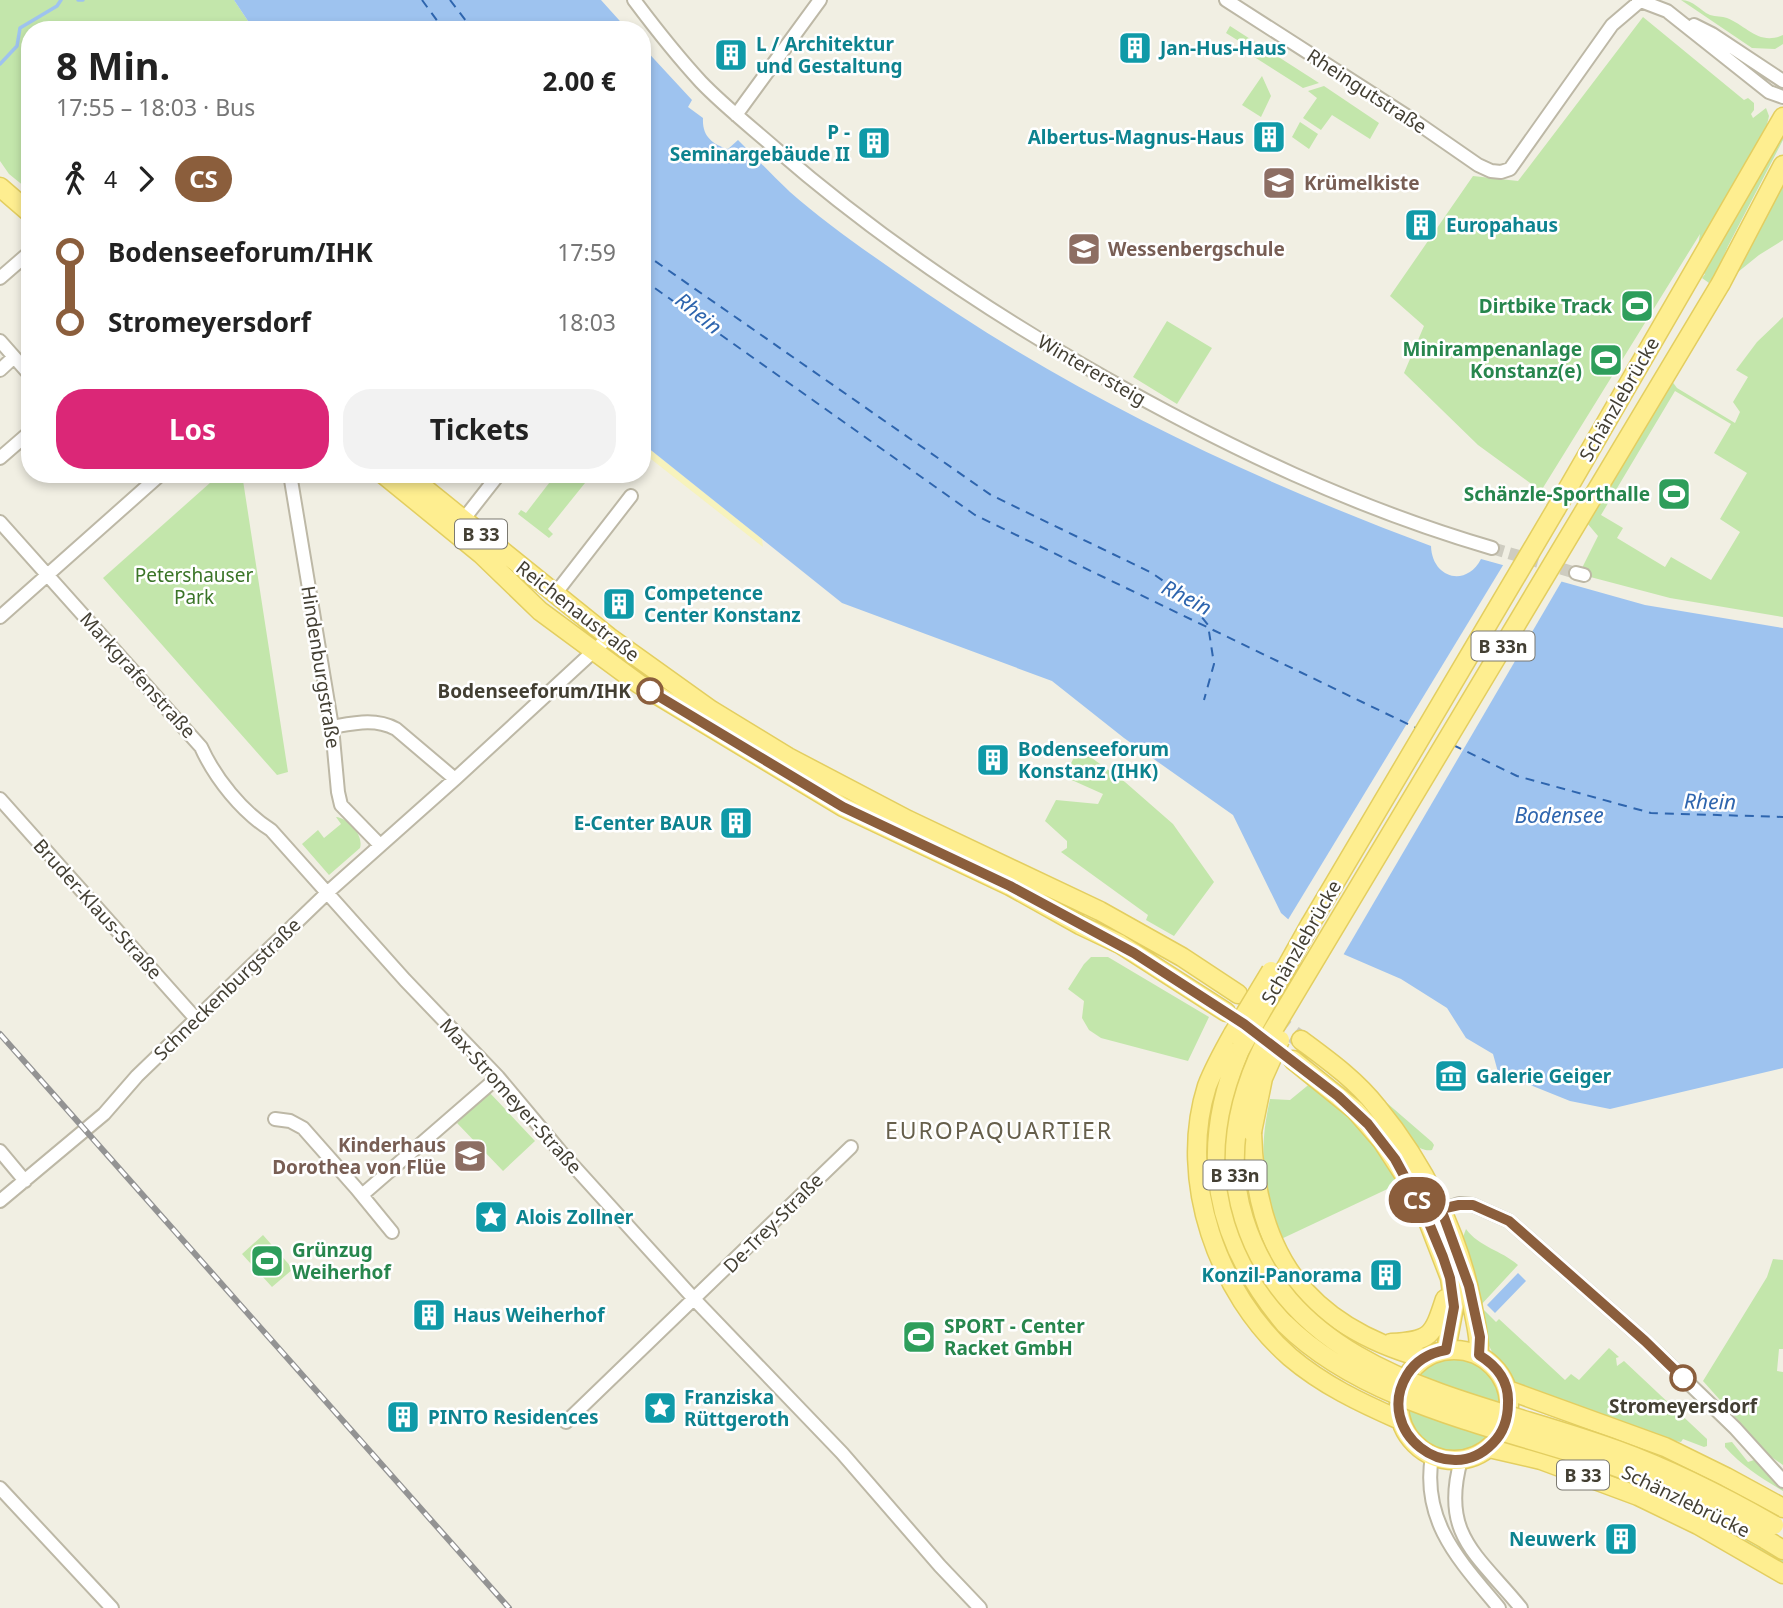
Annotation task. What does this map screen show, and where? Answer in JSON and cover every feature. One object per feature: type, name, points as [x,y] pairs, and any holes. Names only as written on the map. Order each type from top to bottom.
[{"type":"main road","name":"Schänzlebrücke","points":[[1774,1532],[1642,1477],[1410,1399],[1371,1383],[1311,1347],[1285,1324],[1250,1276],[1227,1224],[1217,1175],[1216,1147],[1219,1112],[1227,1079],[1241,1048],[1311,923],[1783,117]]},
{"type":"main road","name":"Schänzlebrücke","points":[[1774,1532],[1664,1468],[1562,1431],[1433,1390],[1379,1368],[1327,1337],[1292,1306],[1273,1282],[1249,1235],[1240,1208],[1235,1174],[1237,1119],[1243,1093],[1264,1045],[1721,283],[1783,165]]},
{"type":"main road","points":[[0,187],[21,205]]},
{"type":"main road","name":"Reichenaustraße","points":[[394,483],[481,554],[531,603],[639,684],[799,782],[877,823],[1010,886],[1134,953],[1225,1011],[1239,1006],[1236,992],[1182,957],[1100,911],[908,820],[788,757],[711,710],[609,637],[418,483]]},
{"type":"main road","points":[[531,603],[542,603],[555,594]]},
{"type":"main road","name":"B 33n","points":[[1311,923],[1287,943],[1225,1049],[1207,1087],[1199,1130],[1201,1194],[1215,1249],[1240,1299],[1271,1337],[1290,1357],[1342,1393],[1400,1420]]},
{"type":"main road","name":"B 33n","points":[[1285,1010],[1283,1034],[1263,1078],[1252,1132],[1258,1194],[1268,1230],[1286,1266],[1306,1291],[1343,1325],[1380,1345],[1423,1358]]},
{"type":"main road","points":[[1301,1040],[1349,1078],[1378,1107],[1412,1156],[1434,1212],[1469,1286],[1480,1337],[1479,1355]]},
{"type":"main road","points":[[1326,1059],[1315,1059],[1299,1065],[1355,1110],[1375,1132],[1434,1212],[1454,1307],[1446,1350]]},
{"type":"main road","points":[[1380,1345],[1409,1343],[1427,1335],[1440,1318],[1443,1301],[1451,1287]]},
{"type":"main road","points":[[1458,1350],[1479,1355],[1495,1368],[1508,1390],[1508,1414],[1504,1427],[1489,1448],[1477,1455],[1461,1460],[1444,1460],[1432,1456],[1417,1446],[1406,1433],[1400,1420],[1398,1399],[1401,1389],[1412,1367],[1436,1352],[1458,1350]]},
{"type":"main road","points":[[1508,1390],[1665,1447],[1783,1508]]},
{"type":"main road","name":"B 33","points":[[1489,1448],[1541,1460],[1638,1496],[1698,1525],[1783,1574]]},
{"type":"main road","name":"B 33n","points":[[1774,1532],[1783,1550]]},
{"type":"street","name":"Winterersteig","points":[[634,0],[650,21]]},
{"type":"street","points":[[736,115],[820,0]]},
{"type":"street","name":"Rheingutstraße","points":[[1226,0],[1478,165],[1501,172],[1510,169],[1612,25],[1639,1]]},
{"type":"street","points":[[1639,1],[1656,6],[1712,34],[1783,81]]},
{"type":"street","points":[[1672,15],[1769,92],[1783,97]]},
{"type":"street","name":"Winterersteig","points":[[651,22],[703,83],[806,176],[914,257],[1001,316],[1073,360],[1241,452],[1354,500],[1492,548]]},
{"type":"street","points":[[0,278],[21,260]]},
{"type":"street","points":[[0,341],[21,365]]},
{"type":"street","points":[[0,370],[14,357]]},
{"type":"street","points":[[0,458],[21,440]]},
{"type":"street","points":[[0,617],[151,483]]},
{"type":"street","name":"Hindenburgstraße","points":[[291,483],[332,727],[341,805],[380,845]]},
{"type":"street","points":[[463,520],[492,483]]},
{"type":"street","points":[[555,594],[631,496]]},
{"type":"street","name":"Markgrafenstraße","points":[[0,522],[201,747],[212,770],[258,822],[271,830],[328,892]]},
{"type":"street","name":"Schneckenburgstraße","points":[[0,1201],[97,1120],[137,1076],[328,892],[609,637]]},
{"type":"street","points":[[332,727],[355,723],[386,723],[455,779]]},
{"type":"street","name":"Bruder-Klaus-Straße","points":[[0,799],[196,1019]]},
{"type":"street","name":"Max-Stromeyer-Straße","points":[[328,892],[405,980],[498,1077],[560,1151],[695,1300],[833,1443],[979,1608]]},
{"type":"street","points":[[362,1195],[498,1077]]},
{"type":"street","points":[[275,1119],[290,1121],[303,1128],[392,1232]]},
{"type":"street","name":"De-Trey-Straße","points":[[695,1300],[852,1147]]},
{"type":"street","points":[[0,1151],[25,1181]]},
{"type":"street","points":[[1434,1212],[1459,1205],[1473,1205],[1509,1221],[1645,1341],[1735,1428],[1783,1481]]},
{"type":"street","points":[[566,1422],[695,1300]]},
{"type":"street","points":[[1432,1456],[1428,1477],[1433,1506],[1441,1529],[1454,1552],[1499,1608]]},
{"type":"street","points":[[1461,1460],[1454,1493],[1459,1526],[1468,1546],[1521,1608]]},
{"type":"street","points":[[0,1488],[113,1608]]},
{"type":"green space","points":[[0,0],[234,0],[248,21],[21,21],[21,184],[9,174],[0,161]]},
{"type":"green space","points":[[1681,0],[1693,3],[1710,15],[1734,21],[1760,37],[1775,38],[1783,35],[1783,44],[1775,49],[1752,48]]},
{"type":"green space","points":[[1643,17],[1744,100],[1748,98],[1754,103],[1751,114],[1753,118],[1766,108],[1769,116],[1764,137],[1697,251],[1700,234],[1541,491],[1478,445],[1404,373],[1424,326],[1390,296],[1473,176],[1518,181]]},
{"type":"green space","points":[[1230,26],[1319,83],[1303,88],[1248,53],[1250,48],[1226,33]]},
{"type":"green space","points":[[1262,76],[1271,96],[1261,117],[1242,105]]},
{"type":"green space","points":[[1324,86],[1379,123],[1370,139],[1332,115],[1321,130],[1303,118],[1317,98],[1308,91]]},
{"type":"green space","points":[[1300,122],[1318,134],[1309,149],[1292,137]]},
{"type":"green space","points":[[1783,131],[1783,140],[1728,246],[1714,279],[1709,283],[1702,278],[1705,274],[1702,272]]},
{"type":"green space","points":[[1783,179],[1783,240],[1738,272],[1736,270]]},
{"type":"green space","points":[[1783,317],[1783,617],[1670,598],[1579,574],[1598,536],[1587,523],[1671,380],[1677,388],[1735,423],[1740,412],[1733,402],[1748,377],[1736,370],[1757,342]],"holes":[[[1675,391],[1731,424],[1714,453],[1747,473],[1720,519],[1740,532],[1711,580],[1671,557],[1665,567],[1617,538],[1623,528],[1601,515]]]},
{"type":"green space","points":[[1167,321],[1212,348],[1177,404],[1133,377]]},
{"type":"green space","name":"Petershauser Park","points":[[210,483],[243,483],[288,772],[277,775],[103,578]]},
{"type":"green space","points":[[549,483],[585,483],[548,529],[553,534],[549,538],[518,514],[521,510],[526,513]]},
{"type":"green space","points":[[1078,748],[1125,782],[1173,824],[1214,882],[1174,936],[1146,920],[1148,915],[1061,852],[1067,848],[1067,841],[1045,821],[1056,800],[1098,804],[1103,794],[1065,777]]},
{"type":"green space","points":[[336,817],[345,820],[354,828],[361,843],[360,848],[329,875],[302,844],[318,830],[324,838],[341,824]]},
{"type":"green space","points":[[1091,957],[1108,957],[1209,1017],[1188,1061],[1101,1038],[1089,1030],[1082,1018],[1084,1001],[1068,989]]},
{"type":"green space","points":[[1312,1082],[1365,1130],[1400,1180],[1396,1185],[1279,1240],[1269,1204],[1264,1170],[1266,1118],[1270,1099],[1290,1100]]},
{"type":"green space","points":[[1365,1084],[1432,1142],[1432,1150],[1423,1149],[1405,1136]]},
{"type":"green space","points":[[489,1092],[535,1141],[503,1171],[457,1123]]},
{"type":"green space","points":[[1466,1229],[1477,1240],[1518,1265],[1480,1306],[1496,1322],[1499,1319],[1565,1380],[1571,1374],[1579,1380],[1609,1348],[1619,1357],[1616,1358],[1617,1366],[1624,1361],[1707,1439],[1707,1446],[1683,1439],[1681,1442],[1670,1440],[1595,1412],[1541,1396],[1509,1377],[1489,1345],[1476,1306],[1464,1249],[1463,1237]]},
{"type":"green space","name":"Grünzug Weiherhof","points":[[263,1235],[293,1269],[272,1287],[242,1254]]},
{"type":"green space","points":[[1773,1259],[1783,1260],[1783,1349],[1779,1349],[1777,1371],[1783,1372],[1783,1465],[1770,1456],[1703,1381],[1767,1277]]},
{"type":"green space","points":[[1453,1358],[1471,1362],[1486,1372],[1496,1387],[1500,1405],[1496,1423],[1486,1438],[1471,1448],[1453,1452],[1435,1448],[1420,1438],[1410,1423],[1406,1405],[1410,1387],[1420,1372],[1435,1362]]},
{"type":"green space","points":[[1504,1441],[1571,1463],[1667,1501],[1760,1548],[1761,1546],[1783,1559],[1783,1568],[1747,1545],[1500,1447]]},
{"type":"green space","points":[[1732,1442],[1748,1462],[1754,1460],[1783,1491],[1731,1454],[1725,1443]]},
{"type":"sand","points":[[651,450],[762,539],[763,547],[651,459]]},
{"type":"water","points":[[234,0],[601,0],[620,21],[248,21]]},
{"type":"water","name":"Bodensee","points":[[651,56],[692,100],[688,107],[703,118],[706,134],[717,145],[728,149],[738,140],[803,203],[896,272],[1022,354],[1154,427],[1291,490],[1431,546],[1437,566],[1451,575],[1467,574],[1481,559],[1645,605],[1783,628],[1783,1068],[1610,1109],[1570,1101],[1498,1072],[1493,1054],[1466,1038],[1447,1008],[1401,979],[1313,941],[1281,913],[1233,815],[1124,738],[1052,681],[842,603],[651,450]]},
{"type":"water","points":[[1518,1273],[1526,1281],[1495,1313],[1487,1305]]},
{"type":"pier","points":[[1505,562],[1563,579],[1342,957],[1311,944],[1286,923]]},
{"type":"waterway","points":[[32,21],[57,6],[61,0]]},
{"type":"waterway","points":[[78,0],[83,0]]},
{"type":"waterway","points":[[0,64],[17,46],[21,27]]},
{"type":"ferry route","points":[[422,0],[437,21]]},
{"type":"ferry route","points":[[450,0],[466,21]]},
{"type":"ferry route","points":[[651,258],[991,495],[1152,573],[1186,597],[1208,625],[1214,664],[1204,700]]},
{"type":"ferry route","points":[[651,285],[975,515],[1416,728]]},
{"type":"ferry route","points":[[1453,745],[1517,776],[1651,813],[1783,817]]},
{"type":"tunnel","points":[[1492,548],[1576,573]]},
{"type":"tunnel","points":[[1250,1002],[1301,1040]]},
{"type":"railway","points":[[0,1034],[509,1608]]},
{"type":"bus line","name":"CS","points":[[650,691],[843,807],[1010,886],[1134,953],[1223,1010],[1305,1069],[1355,1110],[1382,1141],[1408,1181],[1426,1216],[1450,1278],[1454,1307],[1446,1350],[1429,1354],[1412,1367],[1398,1399],[1400,1420],[1406,1433],[1417,1446],[1432,1456],[1444,1460],[1461,1460],[1477,1455],[1489,1448],[1498,1438],[1508,1414],[1508,1390],[1503,1378],[1479,1355],[1480,1337],[1469,1286],[1441,1209],[1473,1205],[1509,1221],[1683,1378]]},
{"type":"place","name":"Jan-Hus-Haus","points":[[1135,48]]},
{"type":"place","name":"L / Architektur und Gestaltung","points":[[731,55]]},
{"type":"place","name":"Albertus-Magnus-Haus","points":[[1269,137]]},
{"type":"place","name":"P - Seminargebäude II","points":[[874,143]]},
{"type":"place","name":"Krümelkiste","points":[[1279,183]]},
{"type":"place","name":"Europahaus","points":[[1421,225]]},
{"type":"place","name":"Wessenbergschule","points":[[1084,249]]},
{"type":"place","name":"Dirtbike Track","points":[[1637,306]]},
{"type":"place","name":"Minirampenanlage Konstanz(e)","points":[[1606,360]]},
{"type":"place","name":"Schänzle-Sporthalle","points":[[1674,494]]},
{"type":"place","name":"Competence Center Konstanz","points":[[619,604]]},
{"type":"place","name":"Bodenseeforum/IHK","points":[[650,691]]},
{"type":"place","name":"Bodenseeforum Konstanz (IHK)","points":[[993,760]]},
{"type":"place","name":"E-Center BAUR","points":[[736,823]]},
{"type":"place","name":"Galerie Geiger","points":[[1451,1076]]},
{"type":"place","name":"Kinderhaus Dorothea von Flüe","points":[[470,1156]]},
{"type":"place","name":"Alois Zollner","points":[[491,1217]]},
{"type":"place","name":"Grünzug Weiherhof","points":[[267,1261]]},
{"type":"place","name":"Konzil-Panorama","points":[[1386,1275]]},
{"type":"place","name":"Haus Weiherhof","points":[[429,1315]]},
{"type":"place","name":"SPORT - Center Racket GmbH","points":[[919,1337]]},
{"type":"place","name":"Stromeyersdorf","points":[[1683,1378]]},
{"type":"place","name":"Franziska Rüttgeroth","points":[[660,1408]]},
{"type":"place","name":"PINTO Residences","points":[[403,1417]]},
{"type":"place","name":"Neuwerk","points":[[1621,1539]]},
{"type":"district","name":"EUROPAQUARTIER","points":[[999,1130]]},
{"type":"water label","name":"Rhein","points":[[699,313]]},
{"type":"water label","name":"Rhein","points":[[1187,597]]},
{"type":"water label","name":"Rhein","points":[[1710,801]]}]
